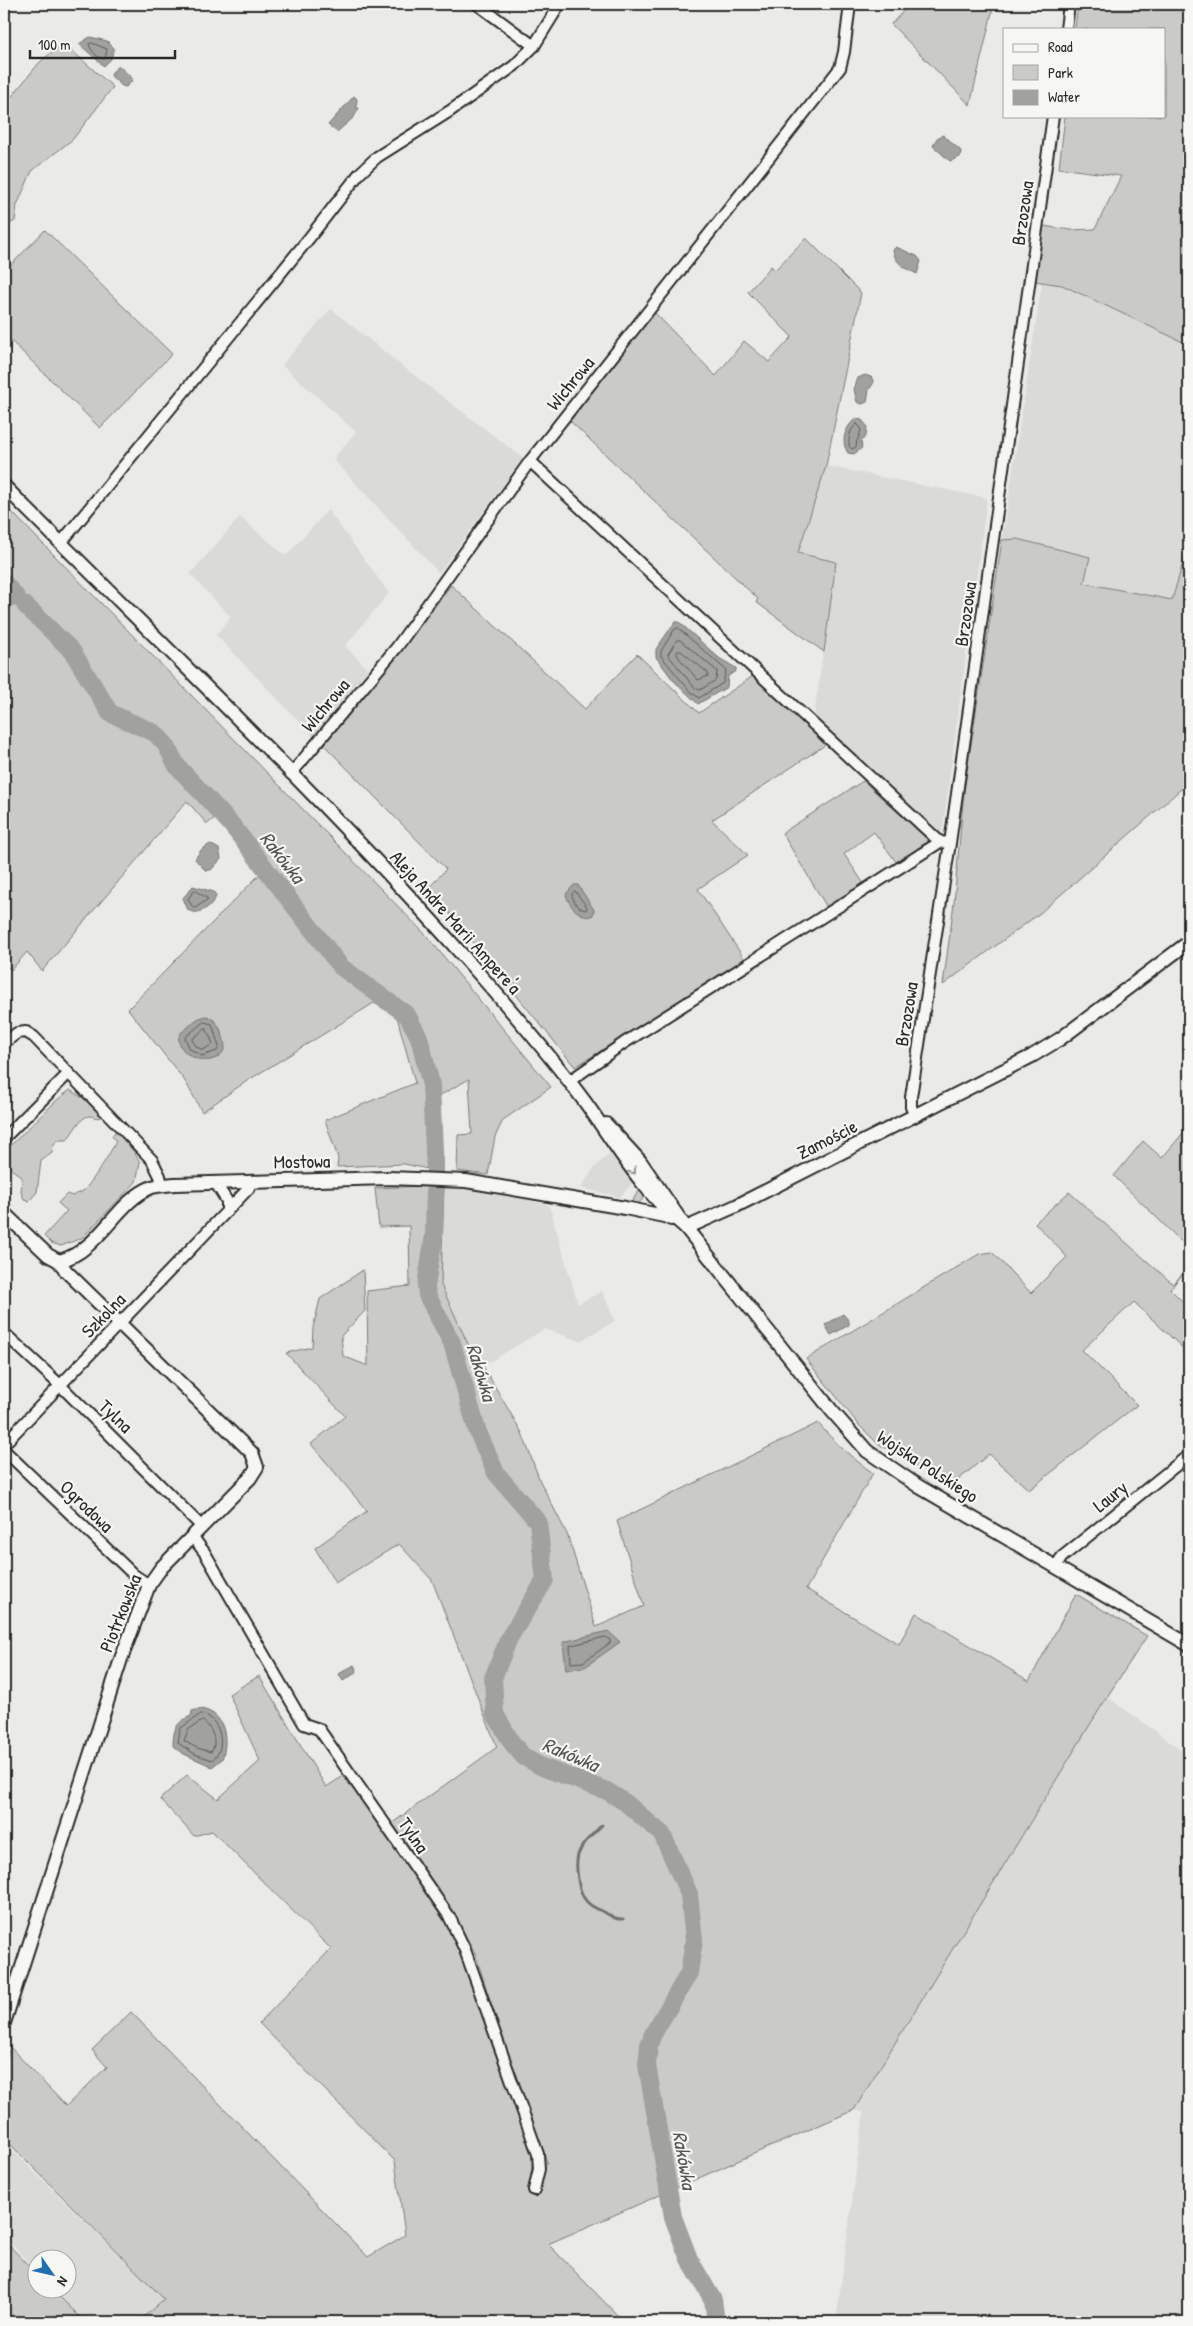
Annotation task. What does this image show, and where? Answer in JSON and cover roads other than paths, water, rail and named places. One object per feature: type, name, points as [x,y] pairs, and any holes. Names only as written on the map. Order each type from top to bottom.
[{"type":"street","points":[[477,4],[534,46]]},
{"type":"street","points":[[60,543],[304,245],[359,174],[377,157],[450,111],[514,66],[534,46],[560,4]]},
{"type":"street","name":"Wichrowa","points":[[291,774],[397,647],[530,461],[840,68],[850,4]]},
{"type":"street","points":[[1066,28],[1069,4]]},
{"type":"street","name":"Brzozowa","points":[[915,1116],[911,1107],[911,1097],[945,842],[1053,118]]},
{"type":"street","points":[[530,461],[945,842],[624,1043],[568,1082]]},
{"type":"street","name":"Aleja Andre Marii Ampere'a","points":[[4,486],[291,774],[419,906],[474,968],[585,1102],[640,1162],[686,1228]]},
{"type":"street","name":"Zamoście","points":[[686,1228],[736,1206],[1032,1056],[1060,1039],[1189,942]]},
{"type":"street","points":[[4,1043],[17,1033],[26,1032],[34,1037],[152,1160],[162,1185]]},
{"type":"street","points":[[4,1138],[68,1074]]},
{"type":"street","name":"Aleja Andre Marii Ampere'a","points":[[585,1102],[648,1191],[663,1209],[686,1228]]},
{"type":"street","name":"Mostowa","points":[[59,1261],[68,1259],[85,1248],[137,1196],[152,1187],[162,1185],[251,1181],[422,1178],[485,1183],[636,1210]]},
{"type":"street","name":"Szkolna","points":[[4,1444],[249,1188],[251,1181]]},
{"type":"street","points":[[214,1182],[227,1201],[227,1211]]},
{"type":"street","points":[[636,1210],[646,1204],[648,1191]]},
{"type":"street","points":[[636,1210],[664,1216],[686,1228]]},
{"type":"street","name":"Piotrkowska","points":[[4,1212],[48,1255],[59,1261],[66,1271],[252,1453],[257,1467],[255,1473],[161,1568],[149,1586],[118,1668],[4,2023]]},
{"type":"street","name":"Wojska Polskiego","points":[[686,1228],[832,1411],[867,1451],[918,1486],[1189,1645]]},
{"type":"street","name":"Tylna","points":[[4,1333],[60,1385],[201,1526]]},
{"type":"street","name":"Ogrodowa","points":[[4,1450],[134,1575],[149,1586]]},
{"type":"street","name":"Laury","points":[[1056,1566],[1062,1557],[1189,1455]]},
{"type":"street","name":"Tylna","points":[[192,1536],[205,1553],[304,1724],[319,1729],[448,1916],[465,1950],[538,2154],[538,2169],[534,2190]]},
{"type":"water","points":[[90,37],[107,41],[114,48],[111,59],[104,66],[79,44]]},
{"type":"water","points":[[119,66],[132,78],[132,81],[126,87],[122,86],[111,76],[112,72]]},
{"type":"water","points":[[354,96],[357,99],[356,107],[359,108],[354,117],[337,132],[328,125]]},
{"type":"water","points":[[943,135],[961,151],[960,157],[950,161],[933,146],[937,138]]},
{"type":"water","points":[[896,247],[917,256],[921,261],[917,274],[898,262],[893,250]]},
{"type":"water","points":[[865,375],[871,377],[874,382],[869,390],[867,402],[862,404],[857,402],[854,389],[858,378]]},
{"type":"water","points":[[855,419],[862,420],[867,426],[866,436],[861,442],[862,448],[854,454],[848,453],[844,439],[846,431]]},
{"type":"water","points":[[675,622],[679,622],[719,658],[736,668],[736,671],[728,676],[727,687],[698,704],[673,680],[656,657],[656,649]]},
{"type":"water","points":[[210,844],[219,849],[221,859],[211,870],[205,870],[195,859],[201,850]]},
{"type":"water","points":[[574,885],[578,885],[594,910],[593,915],[588,917],[584,915],[577,911],[569,902],[566,894]]},
{"type":"water","points":[[193,886],[214,892],[216,897],[208,907],[196,912],[188,910],[183,898]]},
{"type":"water","points":[[207,1016],[218,1025],[225,1048],[219,1056],[211,1060],[202,1060],[186,1053],[179,1040],[181,1032],[201,1017]]},
{"type":"water","points":[[843,1314],[849,1321],[849,1325],[831,1335],[825,1325]]},
{"type":"water","points":[[608,1631],[620,1642],[585,1667],[566,1670],[563,1642]]},
{"type":"water","points":[[354,1665],[357,1672],[343,1681],[339,1674]]},
{"type":"water","points":[[200,1709],[215,1715],[220,1721],[225,1735],[222,1759],[212,1767],[182,1753],[173,1746],[176,1727],[191,1716],[192,1711]]},
{"type":"waterway","name":"Rakówka","points":[[4,583],[17,598]]},
{"type":"waterway","name":"Rakówka","points":[[25,605],[72,651],[110,713],[155,733],[166,745],[177,766],[231,824],[341,967],[407,1015],[419,1037],[431,1085],[435,1172]]},
{"type":"waterway","name":"Rakówka","points":[[435,1187],[434,1235],[426,1286],[427,1295],[452,1343],[477,1430],[496,1473],[538,1522],[545,1580],[509,1638],[493,1678],[495,1714],[512,1743],[524,1757],[542,1767],[607,1791],[626,1803],[662,1834],[689,1894],[694,1940],[689,1973],[653,2034],[649,2045],[647,2065],[673,2217],[689,2259],[713,2300],[716,2322]]},
{"type":"waterway","points":[[602,1825],[585,1843],[578,1855],[577,1871],[579,1883],[584,1898],[590,1904],[615,1918],[623,1919]]}]
